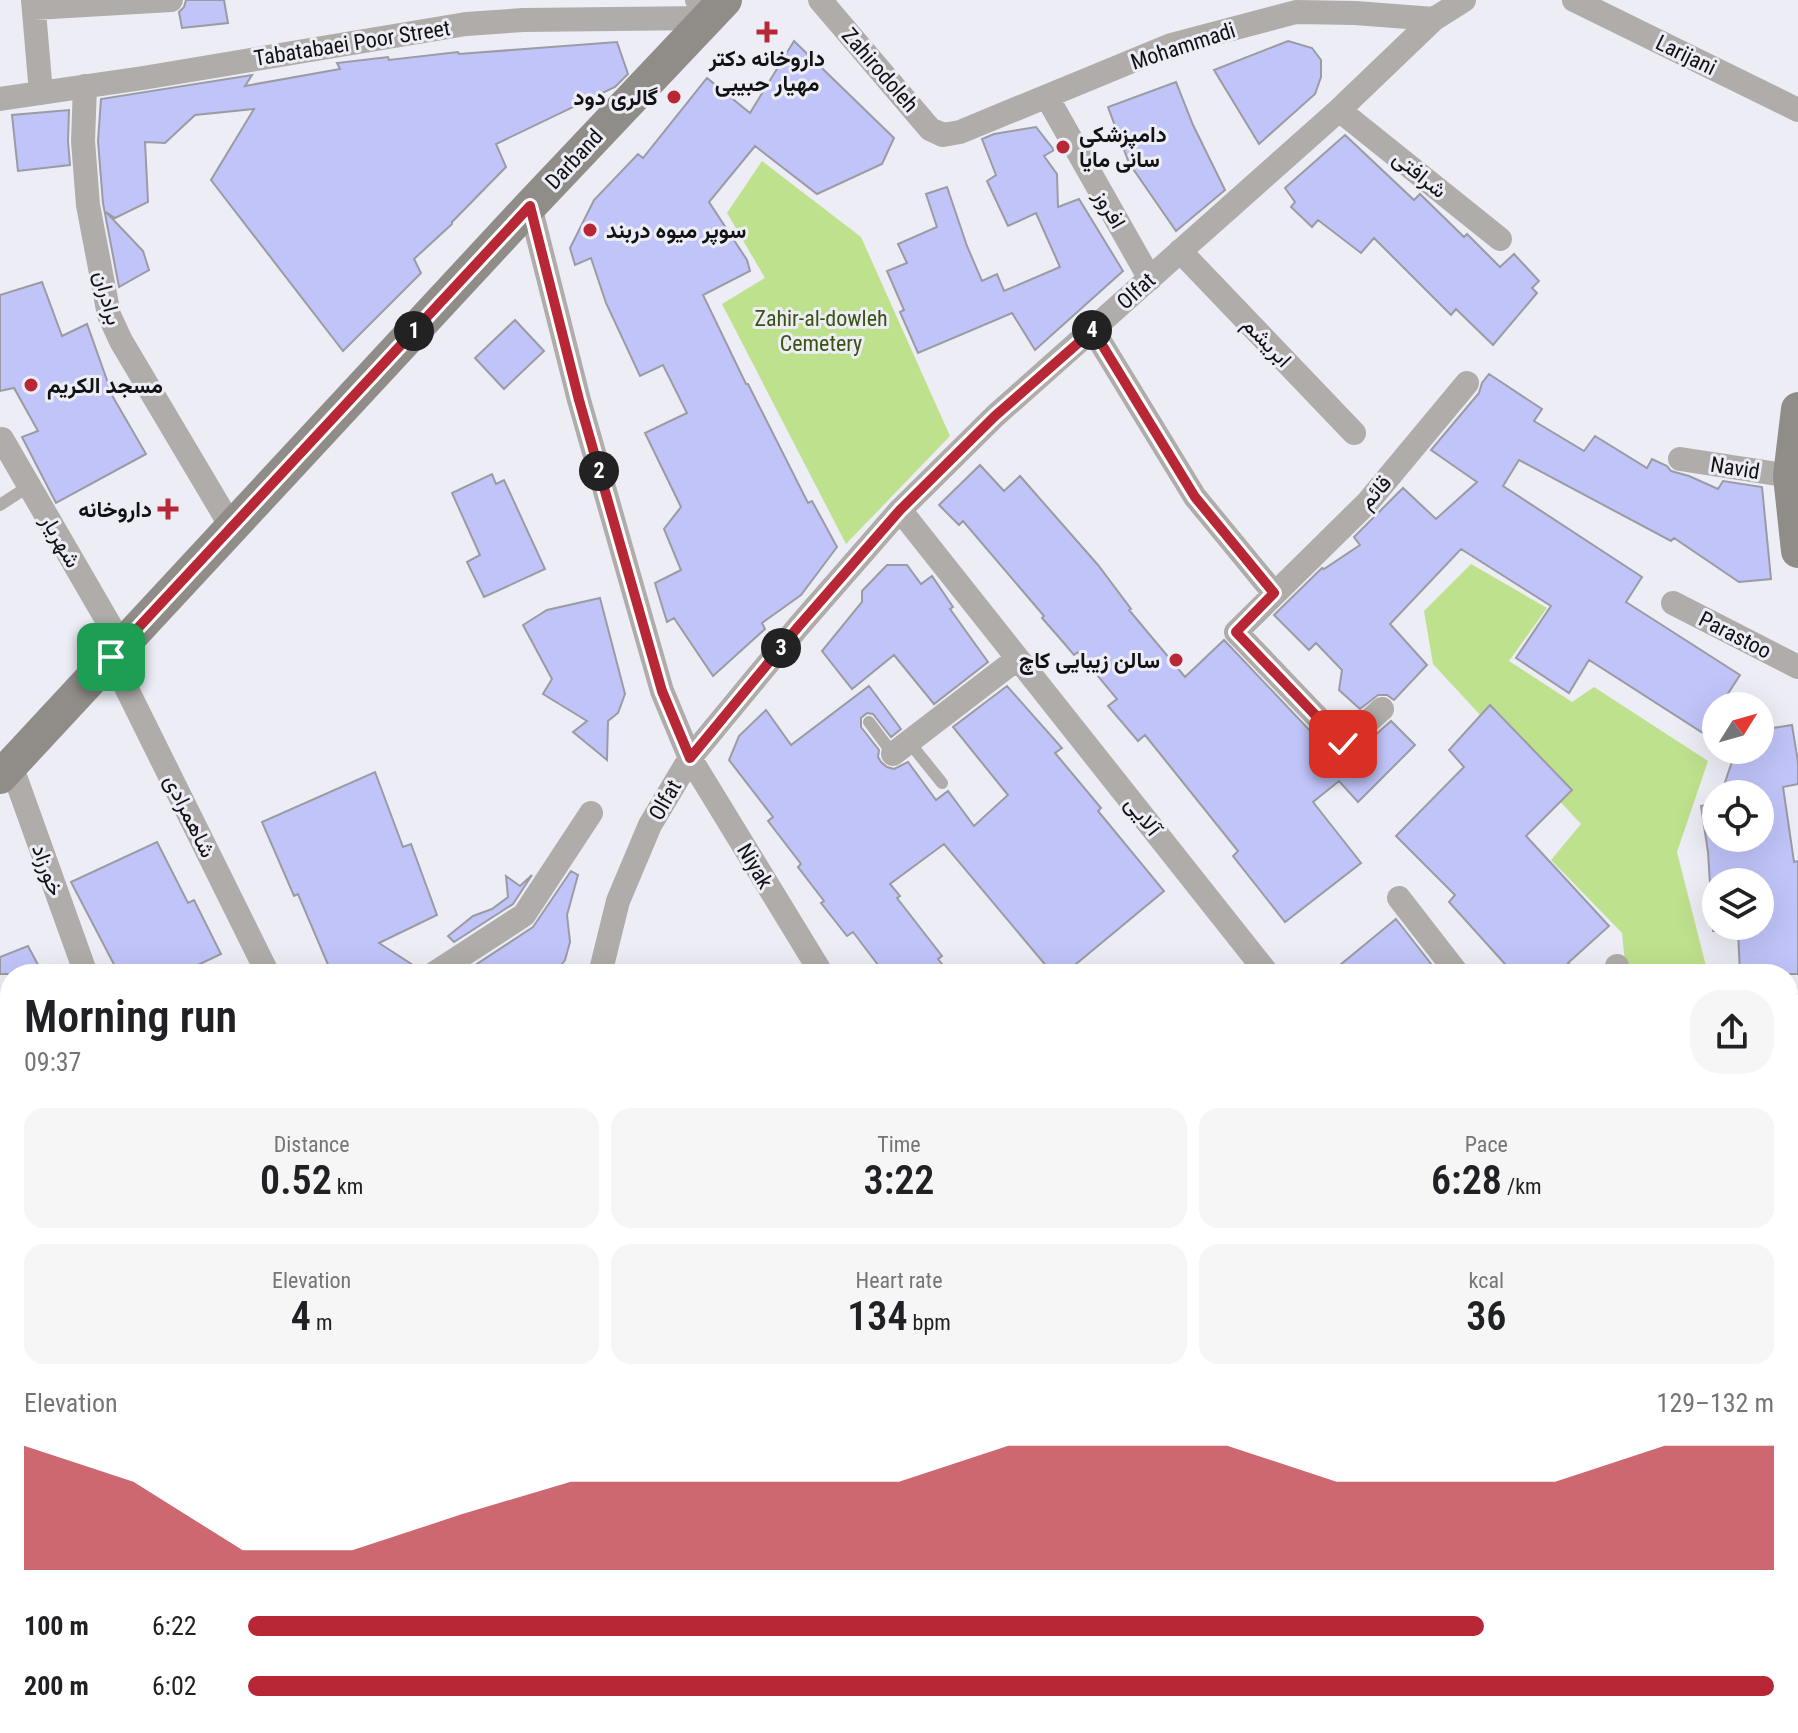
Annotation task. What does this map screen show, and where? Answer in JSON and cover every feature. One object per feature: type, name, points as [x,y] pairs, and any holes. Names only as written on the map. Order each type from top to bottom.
[{"type":"main road","name":"Darband","points":[[5,771],[530,206],[710,6]]},
{"type":"main road","points":[[1798,409],[1790,476],[1798,551]]},
{"type":"street","points":[[41,93],[34,4],[171,0]]},
{"type":"street","name":"Zahirodoleh","points":[[820,0],[930,129],[943,135]]},
{"type":"street","points":[[1434,19],[1464,0]]},
{"type":"street","name":"Larijani","points":[[1574,0],[1798,110]]},
{"type":"street","name":"Tabatabaei Poor Street","points":[[0,99],[466,24],[710,6]]},
{"type":"street","name":"Mohammadi","points":[[943,135],[960,132],[1171,45],[1296,12],[1434,19]]},
{"type":"street","name":"Olfat","points":[[602,964],[623,888],[650,825],[690,758],[900,510],[995,416],[1339,110],[1434,19]]},
{"type":"street","name":"برادران","points":[[85,86],[83,141],[88,205],[109,315],[121,341],[232,528]]},
{"type":"street","name":"افروز","points":[[1047,97],[1150,279]]},
{"type":"street","name":"شرافتی","points":[[1339,110],[1500,239]]},
{"type":"street","name":"Niyak","points":[[530,206],[579,400],[662,691],[690,758],[816,964]]},
{"type":"street","name":"ابریشم","points":[[1180,251],[1354,433]]},
{"type":"street","points":[[1093,330],[1195,497],[1274,593]]},
{"type":"street","name":"قائم","points":[[1382,709],[1343,744],[1236,632],[1368,502],[1467,383]]},
{"type":"street","name":"شهریار","points":[[1,439],[117,651]]},
{"type":"street","name":"Navid","points":[[1680,459],[1790,476]]},
{"type":"street","name":"آلایی","points":[[900,510],[1260,964]]},
{"type":"street","name":"Parastoo","points":[[1673,603],[1798,667]]},
{"type":"street","name":"شاهمرادی","points":[[117,651],[263,964]]},
{"type":"street","points":[[901,748],[1017,659]]},
{"type":"street","name":"خورزاد","points":[[5,771],[82,964]]},
{"type":"street","points":[[448,964],[524,915],[591,813]]},
{"type":"street","points":[[1399,898],[1450,964]]},
{"type":"lane","points":[[0,505],[29,486]]},
{"type":"lane","points":[[869,722],[942,783]]},
{"type":"green space","name":"Zahir-al-dowleh Cemetery","points":[[762,161],[861,237],[950,436],[846,544],[722,304],[765,278],[727,213]]},
{"type":"green space","points":[[1471,564],[1547,608],[1509,661],[1572,702],[1594,687],[1702,757],[1702,764],[1707,764],[1677,852],[1705,964],[1625,964],[1622,933],[1551,860],[1581,824],[1433,664],[1424,611]]},
{"type":"building","points":[[186,0],[224,0],[228,23],[182,28],[179,12]]},
{"type":"building","points":[[794,41],[894,138],[882,164],[817,194],[755,146],[709,202],[747,260],[750,271],[703,295],[808,503],[812,501],[837,547],[801,595],[762,623],[765,629],[713,676],[674,618],[667,622],[655,583],[681,570],[664,529],[681,507],[645,433],[687,413],[663,365],[640,376],[606,303],[591,258],[575,265],[570,248],[594,200],[638,154],[643,158],[707,78],[750,113]]},
{"type":"building","points":[[1288,41],[1312,48],[1321,60],[1321,77],[1315,94],[1259,144],[1214,70]]},
{"type":"building","points":[[617,42],[628,74],[615,87],[496,144],[506,167],[414,259],[421,273],[343,351],[211,180],[254,109],[195,115],[165,143],[145,142],[148,202],[115,218],[106,212],[143,251],[149,270],[119,287],[103,203],[98,141],[101,99],[252,75],[245,86],[340,69],[337,63],[388,57],[389,60],[458,52]]},
{"type":"building","points":[[1176,82],[1225,190],[1176,231],[1129,163],[1108,107]]},
{"type":"building","points":[[69,110],[70,165],[18,171],[12,115]]},
{"type":"building","points":[[1036,127],[1054,150],[1044,156],[1057,174],[1058,207],[1079,199],[1123,271],[1035,350],[1012,313],[918,353],[887,271],[907,263],[898,244],[937,227],[926,194],[947,187],[982,281],[997,274],[1004,291],[1060,267],[1036,213],[1008,226],[987,181],[996,175],[982,139]]},
{"type":"building","points":[[1345,135],[1414,200],[1420,194],[1500,267],[1514,254],[1539,281],[1532,288],[1537,293],[1493,345],[1456,309],[1451,315],[1374,238],[1361,253],[1318,220],[1312,227],[1291,207],[1295,202],[1285,188]]},
{"type":"building","points":[[42,282],[62,336],[87,324],[113,397],[146,454],[56,503],[22,437],[38,431],[14,388],[0,391],[0,295]]},
{"type":"building","points":[[515,320],[544,351],[504,389],[475,358]]},
{"type":"building","points":[[1489,374],[1542,409],[1534,421],[1584,451],[1595,436],[1647,468],[1652,459],[1671,471],[1718,489],[1723,481],[1762,487],[1771,579],[1739,582],[1674,538],[1671,541],[1519,460],[1503,486],[1642,577],[1626,602],[1740,675],[1729,692],[1702,692],[1702,732],[1589,660],[1569,693],[1516,658],[1551,606],[1461,549],[1390,624],[1427,665],[1394,700],[1387,695],[1378,695],[1360,709],[1339,690],[1342,670],[1316,643],[1309,650],[1274,615],[1322,568],[1360,545],[1354,537],[1403,488],[1436,519],[1477,482],[1431,450],[1479,393]]},
{"type":"building","points":[[980,465],[1004,491],[1020,476],[1098,565],[1129,610],[1185,677],[1224,640],[1338,758],[1343,760],[1353,755],[1391,721],[1415,745],[1358,802],[1339,781],[1313,802],[1361,863],[1285,922],[1233,856],[1238,851],[1145,735],[1138,741],[1108,706],[1117,699],[1078,652],[1074,655],[963,521],[959,525],[939,505]]},
{"type":"building","points":[[492,474],[496,484],[504,480],[545,569],[484,597],[467,562],[480,555],[452,493]]},
{"type":"building","points":[[887,565],[907,565],[921,584],[932,576],[953,607],[950,609],[988,662],[934,704],[894,655],[852,689],[822,651],[862,602],[862,591]]},
{"type":"building","points":[[600,598],[625,694],[618,713],[608,721],[607,760],[573,732],[587,721],[543,694],[552,679],[523,625],[547,610]]},
{"type":"building","points":[[869,686],[901,729],[891,737],[873,714],[867,713],[861,718],[861,727],[879,750],[881,762],[894,769],[908,762],[936,800],[948,791],[974,826],[1008,795],[953,727],[1007,686],[1062,748],[1055,753],[1164,891],[1076,964],[1045,964],[944,844],[890,884],[900,896],[897,898],[942,956],[938,959],[942,964],[877,964],[853,932],[847,936],[821,903],[824,901],[798,867],[801,864],[768,821],[773,817],[729,760],[739,736],[766,710],[791,745]]},
{"type":"building","points":[[1490,705],[1572,790],[1526,836],[1609,926],[1569,964],[1505,964],[1449,902],[1455,895],[1396,836],[1464,767],[1449,750]]},
{"type":"building","points":[[1792,725],[1798,784],[1783,787],[1794,862],[1798,861],[1798,964],[1740,964],[1738,940],[1774,940],[1774,868],[1709,868],[1708,852],[1774,852],[1774,780],[1726,780],[1731,764],[1774,764],[1774,728]]},
{"type":"building","points":[[375,772],[403,847],[411,844],[437,915],[379,943],[411,964],[328,964],[298,894],[294,896],[262,822]]},
{"type":"building","points":[[157,842],[188,903],[194,900],[221,954],[200,964],[114,964],[71,882]]},
{"type":"building","points":[[571,871],[578,875],[567,915],[570,942],[562,964],[477,964],[533,927]]},
{"type":"building","points":[[532,875],[513,904],[454,942],[448,936],[473,916],[492,909],[508,897],[506,876],[520,886]]},
{"type":"building","points":[[1396,919],[1431,964],[1341,964]]},
{"type":"building","points":[[28,946],[38,964],[0,964],[0,957]]},
{"type":"place","name":"داروخانه دکتر مهیار حبیبی","points":[[767,32]]},
{"type":"place","name":"گالری دود","points":[[674,97]]},
{"type":"place","name":"دامپزشکی سانی مایا","points":[[1063,147]]},
{"type":"place","name":"سوپر میوه دربند","points":[[590,230]]},
{"type":"place","name":"مسجد الکریم","points":[[31,385]]},
{"type":"place","name":"داروخانه","points":[[168,509]]},
{"type":"place","name":"سالن زیبایی کاچ","points":[[1176,660]]},
{"type":"route","points":[[111,657],[530,206],[579,400],[662,691],[690,758],[900,510],[995,416],[1093,330],[1195,497],[1274,593],[1236,632],[1343,744]]}]
